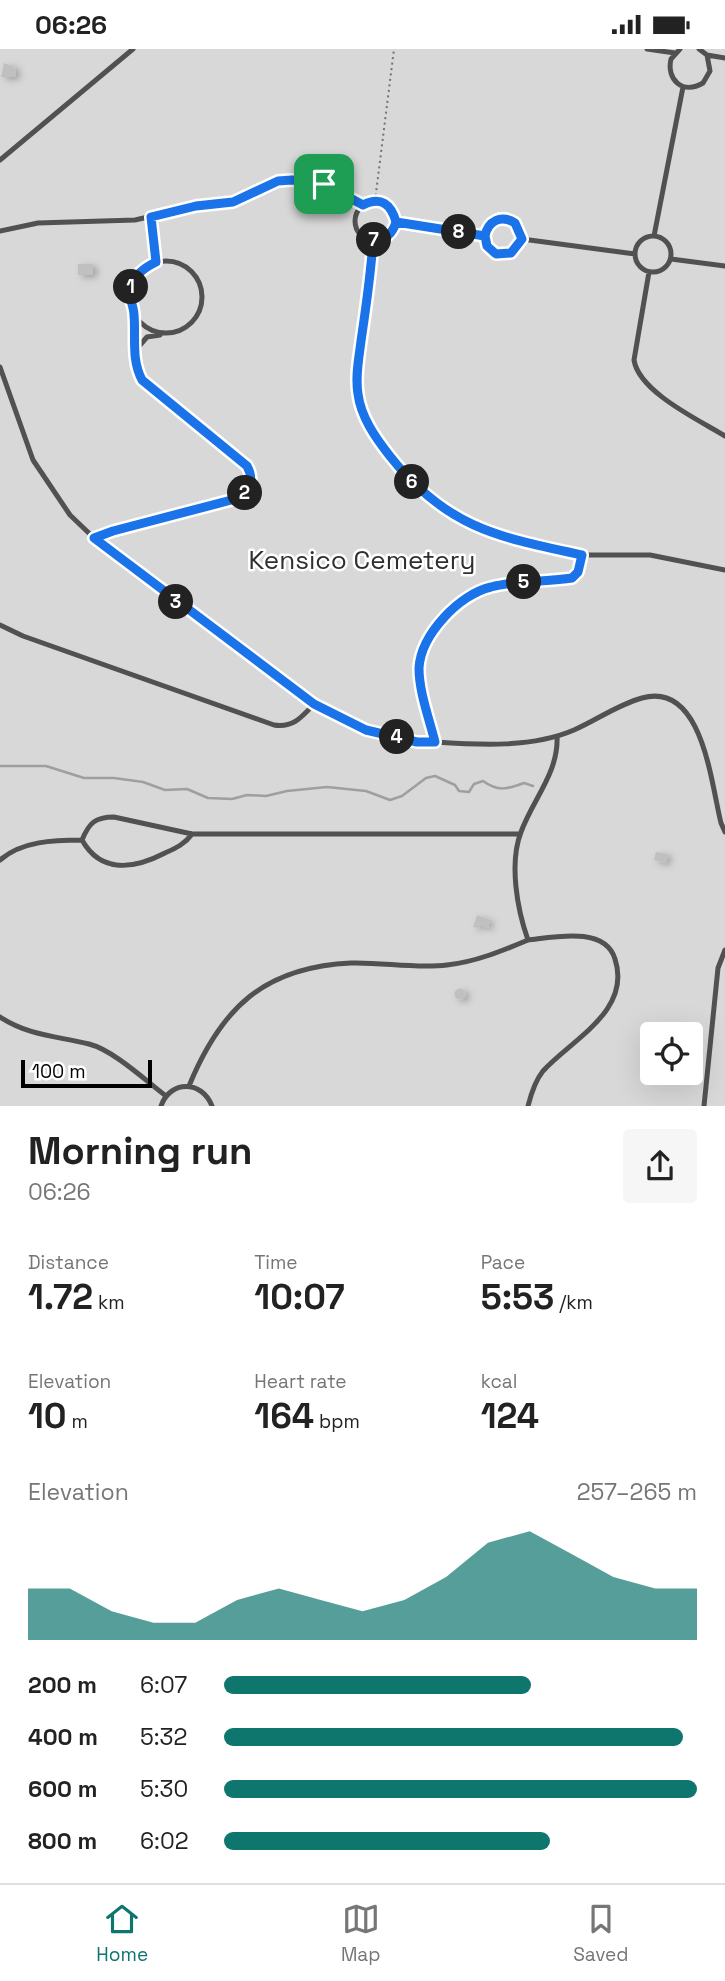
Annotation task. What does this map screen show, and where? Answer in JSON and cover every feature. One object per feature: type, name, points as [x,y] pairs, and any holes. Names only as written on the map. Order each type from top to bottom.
[{"type":"lane","points":[[0,160],[133,49]]},
{"type":"lane","points":[[648,49],[677,51],[669,68],[670,75],[683,87],[697,87],[708,78],[710,64],[699,49]]},
{"type":"lane","points":[[706,55],[725,58]]},
{"type":"lane","points":[[654,236],[683,87]]},
{"type":"lane","points":[[0,231],[38,223],[135,220],[196,206],[233,202],[278,181],[292,180],[332,187],[363,205]]},
{"type":"lane","points":[[374,201],[388,205],[396,222],[389,236],[383,239],[373,240],[362,235],[356,224],[356,217],[363,205],[374,201]]},
{"type":"lane","points":[[151,217],[156,262]]},
{"type":"lane","points":[[503,219],[515,223],[522,239],[516,249],[505,255],[491,251],[485,236],[493,221],[503,219]]},
{"type":"lane","points":[[396,222],[485,236]]},
{"type":"lane","points":[[654,236],[665,241],[670,247],[671,259],[662,270],[649,272],[638,263],[635,254],[639,243],[654,236]]},
{"type":"lane","points":[[522,239],[635,254]]},
{"type":"lane","points":[[373,240],[357,377],[362,410],[376,438],[410,480],[448,512],[492,534],[582,555],[650,555],[725,570]]},
{"type":"lane","points":[[671,259],[725,266]]},
{"type":"lane","points":[[94,538],[239,498],[251,481],[247,466],[142,380],[136,370],[134,352],[134,313],[129,292],[133,280],[142,269],[156,262],[182,264],[194,274],[201,286],[203,299],[200,312],[193,323],[183,331],[147,337],[134,352]]},
{"type":"lane","points":[[649,272],[634,360],[635,368],[648,385],[677,407],[725,436]]},
{"type":"lane","points":[[134,313],[146,326],[160,335]]},
{"type":"lane","points":[[0,367],[33,460],[70,516],[94,538],[314,704],[366,730],[417,742],[508,743],[557,736],[625,704],[643,698],[667,697],[677,702],[695,725],[725,832]]},
{"type":"lane","points":[[435,742],[420,681],[420,660],[430,638],[448,613],[464,599],[481,590],[509,583],[572,578],[578,572],[582,555]]},
{"type":"lane","points":[[0,625],[23,636],[274,725],[296,722],[314,704]]},
{"type":"lane","points":[[528,940],[520,917],[516,855],[520,834],[554,764],[558,751],[557,736]]},
{"type":"lane","points":[[82,840],[89,823],[100,817],[114,817],[192,834],[520,834]]},
{"type":"lane","points":[[82,840],[95,857],[123,866],[138,866],[186,842],[192,834]]},
{"type":"lane","points":[[0,860],[22,847],[43,842],[82,840]]},
{"type":"lane","points":[[189,1086],[202,1054],[232,1013],[248,997],[288,976],[305,970],[352,963],[421,967],[468,962],[528,940],[572,936],[600,940],[614,954],[618,973],[614,995],[591,1029],[542,1073],[534,1086],[528,1106]]},
{"type":"lane","points":[[704,1106],[718,968],[725,950]]},
{"type":"lane","points":[[0,1017],[42,1036],[91,1044],[127,1065],[166,1096]]},
{"type":"lane","points":[[161,1106],[172,1090],[189,1086],[204,1093],[212,1106]]},
{"type":"path","points":[[374,201],[394,49]]},
{"type":"green space","name":"Kensico Cemetery","points":[[0,49],[725,49],[725,1106],[0,1106]]},
{"type":"building","points":[[4,63],[15,67],[16,77],[1,77]]},
{"type":"building","points":[[78,264],[93,264],[93,275],[78,275]]},
{"type":"building","points":[[656,852],[668,854],[666,863],[654,860]]},
{"type":"building","points":[[477,915],[490,920],[488,928],[479,924],[478,928],[473,927]]},
{"type":"building","points":[[460,988],[466,994],[460,1000],[454,994]]},
{"type":"waterway","points":[[0,766],[46,766],[84,778],[143,782],[165,790],[187,789],[208,798],[232,799],[327,787],[366,791],[390,800],[402,796],[426,778],[435,776],[455,785],[459,791],[469,792],[474,784],[483,781],[498,788],[524,783],[533,786]]},
{"type":"route","points":[[324,184],[312,181],[278,181],[233,202],[196,206],[151,217],[156,262],[142,269],[133,280],[129,292],[134,313],[136,370],[142,380],[247,466],[251,481],[239,498],[94,538],[314,704],[366,730],[417,742],[435,742],[419,670],[423,650],[439,624],[464,599],[481,590],[509,583],[572,578],[578,572],[582,555],[492,534],[468,524],[448,512],[410,480],[376,438],[362,410],[357,377],[373,240],[389,236],[396,222],[485,236],[487,246],[496,254],[511,253],[522,239],[515,223],[503,219],[493,221],[485,236],[396,222],[393,211],[381,201],[363,205],[324,184]]}]
